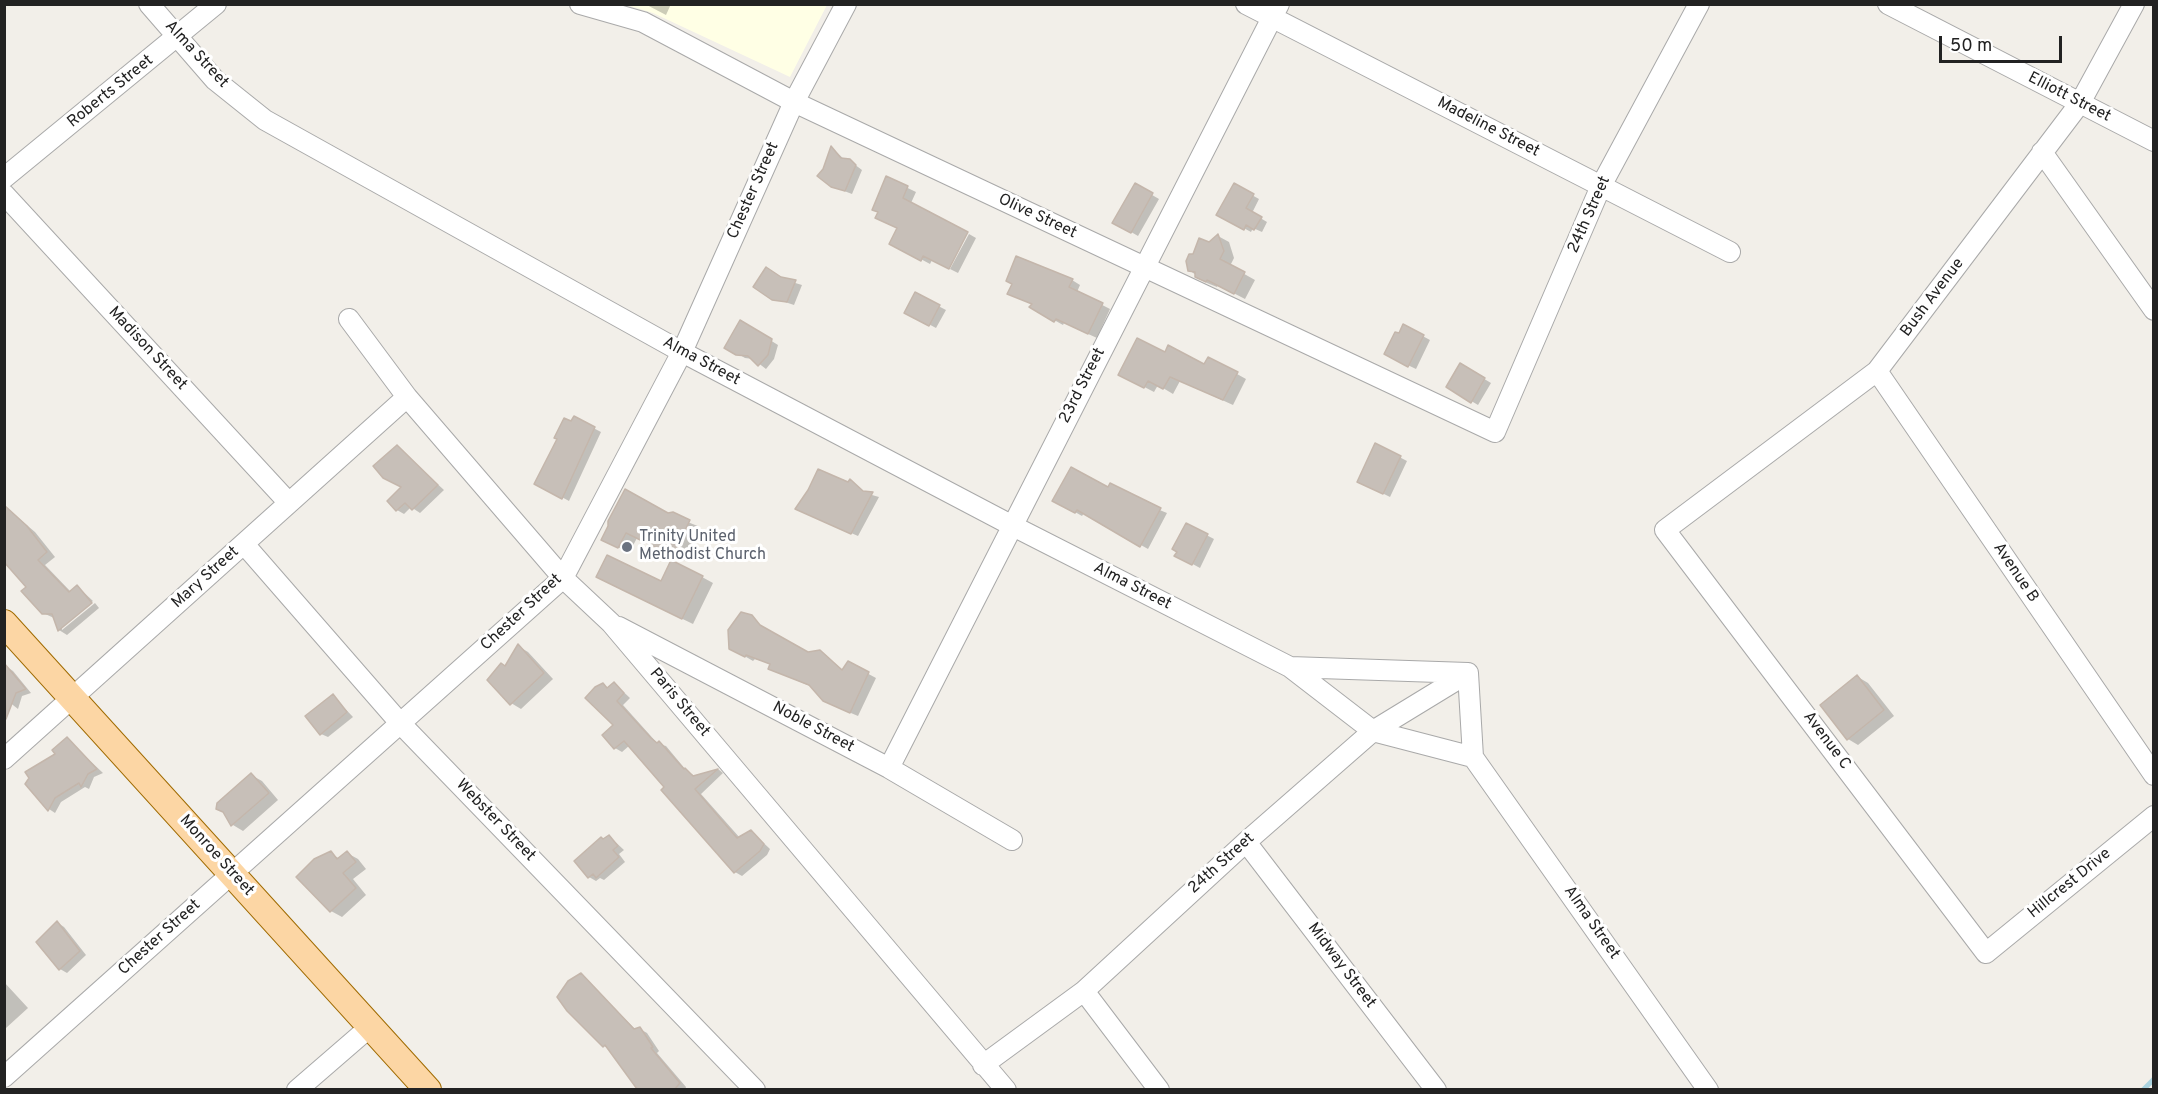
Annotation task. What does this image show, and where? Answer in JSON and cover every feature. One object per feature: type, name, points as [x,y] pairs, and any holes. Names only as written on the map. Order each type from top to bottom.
[{"type":"main road","name":"Monroe Street","points":[[4,623],[429,1089]]},
{"type":"street","name":"Alma Street","points":[[149,4],[215,80],[264,120],[682,352],[1011,525],[1290,667],[1373,731],[1473,757],[1708,1089]]},
{"type":"street","name":"Roberts Street","points":[[4,178],[178,38],[216,4]]},
{"type":"street","name":"Olive Street","points":[[580,4],[643,22],[794,102],[1494,432]]},
{"type":"street","name":"Chester Street","points":[[4,1077],[563,578],[682,352],[794,102],[846,4]]},
{"type":"street","name":"Madeline Street","points":[[1246,4],[1275,11],[1601,186],[1730,252]]},
{"type":"street","name":"24th Street","points":[[1494,432],[1601,186],[1699,4]]},
{"type":"street","name":"Elliott Street","points":[[1888,4],[2154,141]]},
{"type":"street","name":"Bush Avenue","points":[[1665,530],[1877,371],[2080,104],[2134,4]]},
{"type":"street","name":"23rd Street","points":[[889,768],[1275,11]]},
{"type":"street","points":[[2042,152],[2154,310]]},
{"type":"street","name":"Madison Street","points":[[4,194],[290,503]]},
{"type":"street","name":"Paris Street","points":[[349,319],[407,397],[563,578],[612,623],[983,1065],[1006,1089]]},
{"type":"street","name":"Avenue B","points":[[1877,371],[2154,776]]},
{"type":"street","name":"Mary Street","points":[[4,759],[407,397]]},
{"type":"street","name":"Avenue C","points":[[1665,530],[1986,953]]},
{"type":"street","name":"Webster Street","points":[[244,544],[400,723],[755,1089]]},
{"type":"street","name":"Noble Street","points":[[612,623],[889,768],[1012,840]]},
{"type":"street","name":"Alma Street","points":[[1290,667],[1468,673]]},
{"type":"street","name":"24th Street","points":[[983,1065],[1084,991],[1246,842],[1373,731],[1468,673]]},
{"type":"street","points":[[1468,673],[1473,757]]},
{"type":"street","name":"Hillcrest Drive","points":[[1986,953],[2154,816]]},
{"type":"street","name":"Midway Street","points":[[1246,842],[1436,1089]]},
{"type":"street","points":[[1084,991],[1159,1089]]},
{"type":"street","points":[[297,1089],[370,1026]]},
{"type":"street","points":[[4,1082],[11,1089]]},
{"type":"shaded area","points":[[627,5],[827,5],[790,77],[653,13]]},
{"type":"building","points":[[831,146],[841,158],[850,159],[856,165],[845,191],[831,187],[817,176],[823,169]]},
{"type":"building","points":[[886,176],[908,186],[903,198],[968,232],[949,269],[923,256],[921,261],[889,244],[897,228],[875,218],[878,212],[872,210]]},
{"type":"building","points":[[1135,183],[1153,193],[1131,233],[1112,223]]},
{"type":"building","points":[[1234,183],[1254,194],[1246,208],[1262,217],[1254,230],[1246,225],[1244,230],[1216,215]]},
{"type":"building","points":[[1218,234],[1224,251],[1220,259],[1245,272],[1234,294],[1207,280],[1206,282],[1195,277],[1195,272],[1188,271],[1186,261],[1189,254],[1193,254],[1199,238],[1209,242]]},
{"type":"building","points":[[1016,256],[1073,279],[1069,287],[1103,303],[1088,334],[1056,319],[1054,322],[1029,307],[1032,304],[1007,294],[1012,284],[1006,281]]},
{"type":"building","points":[[766,267],[781,277],[796,280],[787,302],[772,300],[753,287]]},
{"type":"building","points":[[915,292],[940,305],[929,326],[904,313]]},
{"type":"building","points":[[740,320],[772,339],[768,355],[758,366],[748,356],[736,355],[724,348]]},
{"type":"building","points":[[1403,324],[1424,335],[1408,367],[1384,354],[1395,332],[1399,333]]},
{"type":"building","points":[[1137,338],[1165,352],[1168,345],[1204,364],[1208,357],[1238,372],[1223,400],[1170,377],[1163,389],[1148,381],[1144,388],[1118,375]]},
{"type":"building","points":[[1460,363],[1485,378],[1471,403],[1446,387]]},
{"type":"building","points":[[574,416],[595,427],[562,499],[534,484],[557,439],[554,438],[564,418],[571,421]]},
{"type":"building","points":[[1375,443],[1401,456],[1383,494],[1357,482]]},
{"type":"building","points":[[397,445],[438,485],[412,510],[405,503],[396,511],[387,501],[401,487],[383,478],[373,466]]},
{"type":"building","points":[[1071,467],[1108,487],[1110,483],[1161,508],[1140,547],[1077,510],[1075,513],[1052,501]]},
{"type":"building","points":[[818,469],[848,482],[850,479],[863,491],[873,492],[851,534],[795,509]]},
{"type":"building","points":[[625,489],[668,513],[673,512],[690,520],[673,556],[626,533],[618,548],[601,540]]},
{"type":"building","points":[[4,505],[27,526],[47,552],[38,560],[69,592],[77,585],[92,603],[58,631],[52,614],[42,614],[21,591],[26,587],[4,562]]},
{"type":"building","points":[[1186,523],[1208,534],[1192,565],[1174,556],[1177,552],[1172,549]]},
{"type":"building","points":[[607,555],[661,581],[671,560],[703,576],[682,619],[596,577]]},
{"type":"building","points":[[741,612],[752,615],[760,625],[808,652],[820,650],[842,670],[848,661],[869,672],[850,713],[823,701],[809,685],[768,669],[770,664],[746,655],[745,657],[729,649],[728,630]]},
{"type":"building","points":[[518,644],[544,673],[510,705],[487,680],[501,663],[505,666]]},
{"type":"building","points":[[4,663],[26,689],[16,693],[6,719]]},
{"type":"building","points":[[1857,675],[1884,710],[1847,740],[1820,705]]},
{"type":"building","points":[[614,682],[624,693],[617,701],[651,738],[657,743],[659,741],[684,769],[693,776],[718,769],[695,789],[737,838],[751,830],[764,844],[760,851],[734,873],[661,790],[664,787],[624,741],[614,749],[602,735],[613,725],[585,698],[595,687],[603,683],[607,688]]},
{"type":"building","points":[[333,694],[347,712],[320,735],[305,716]]},
{"type":"building","points":[[67,737],[97,769],[88,774],[81,787],[79,783],[55,798],[48,811],[25,784],[29,778],[25,772],[55,754],[52,750]]},
{"type":"building","points":[[251,773],[269,793],[231,826],[223,812],[216,809],[217,803]]},
{"type":"building","points":[[609,835],[618,846],[613,850],[619,857],[596,878],[593,874],[588,878],[574,861],[601,837],[603,839]]},
{"type":"building","points":[[331,851],[337,859],[347,851],[356,862],[343,873],[356,888],[330,912],[296,877],[314,859]]},
{"type":"building","points":[[57,921],[80,951],[59,970],[36,942]]},
{"type":"building","points":[[581,973],[634,1029],[640,1027],[653,1047],[651,1048],[680,1083],[675,1089],[637,1089],[605,1045],[603,1047],[567,1011],[557,997],[568,981]]},
{"type":"waterway","points":[[2143,1090],[2154,1079]]},
{"type":"place","name":"Trinity United Methodist Church","points":[[627,547]]}]
